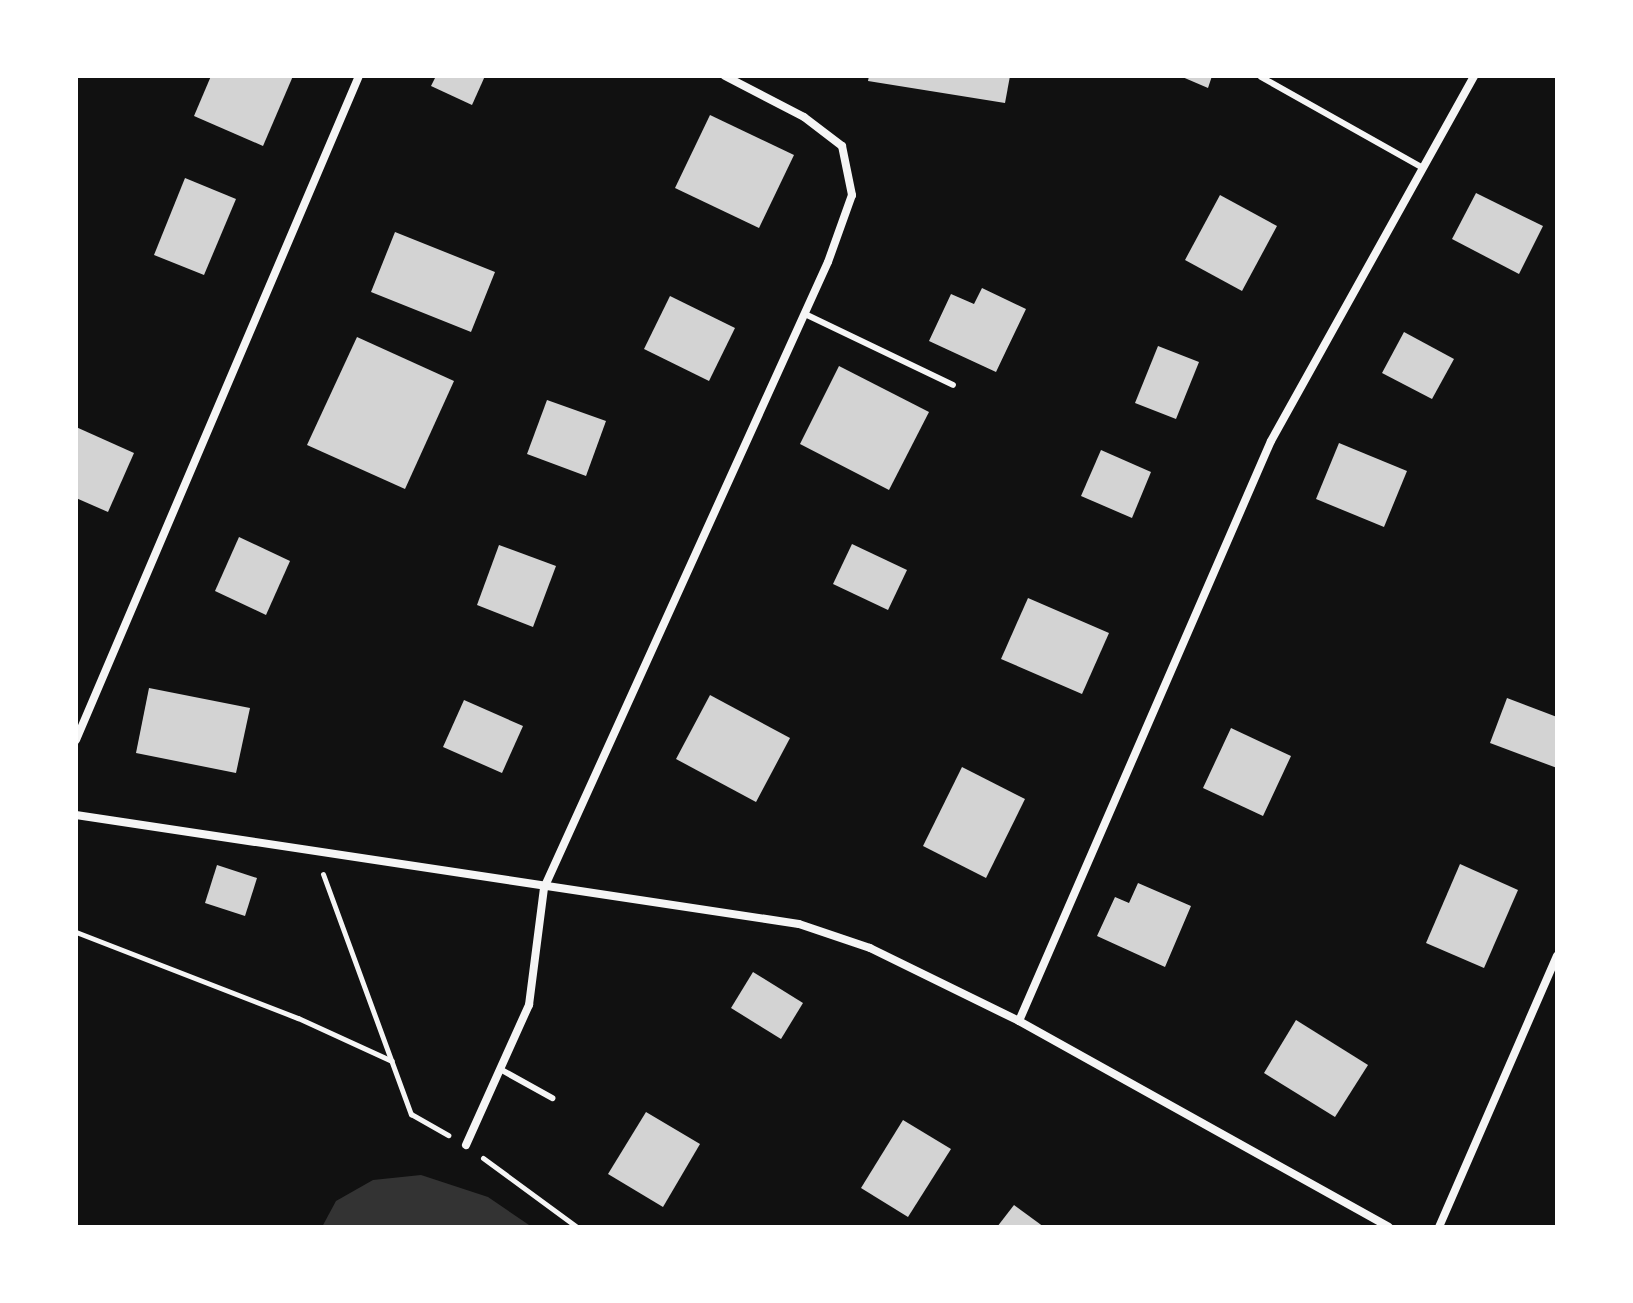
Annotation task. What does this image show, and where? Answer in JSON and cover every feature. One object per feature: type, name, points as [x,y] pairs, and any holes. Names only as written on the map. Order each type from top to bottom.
[{"type":"street","points":[[76,740],[359,76]]},
{"type":"street","points":[[466,1145],[529,1005],[544,888],[805,314],[852,195],[842,146],[804,117],[725,76]]},
{"type":"street","points":[[1019,1021],[1271,441],[1474,76]]},
{"type":"street","points":[[76,815],[544,888],[799,924],[870,948],[1019,1021],[1389,1227]]},
{"type":"street","points":[[1439,1227],[1557,955]]},
{"type":"lane","points":[[1261,77],[1423,168]]},
{"type":"lane","points":[[805,314],[953,385]]},
{"type":"lane","points":[[500,1069],[552,1098]]},
{"type":"path","points":[[314,851],[411,1114],[466,1145],[577,1227]]},
{"type":"path","points":[[76,932],[298,1018],[392,1061]]},
{"type":"shaded area","points":[[421,1175],[488,1197],[532,1227],[322,1227],[336,1201],[373,1180]]},
{"type":"building","points":[[211,76],[293,76],[263,146],[194,116]]},
{"type":"building","points":[[436,76],[485,76],[472,105],[431,86]]},
{"type":"building","points":[[869,76],[1010,76],[1005,103],[868,81]]},
{"type":"building","points":[[1180,76],[1212,76],[1208,88]]},
{"type":"building","points":[[710,115],[794,155],[759,228],[675,188]]},
{"type":"building","points":[[185,178],[236,199],[204,275],[154,255]]},
{"type":"building","points":[[1476,193],[1543,226],[1519,274],[1452,239]]},
{"type":"building","points":[[1220,195],[1277,226],[1242,291],[1185,260]]},
{"type":"building","points":[[395,232],[495,272],[471,332],[371,292]]},
{"type":"building","points":[[982,288],[1026,309],[996,372],[929,341],[951,294],[974,304]]},
{"type":"building","points":[[670,296],[735,328],[709,381],[644,349]]},
{"type":"building","points":[[1404,332],[1454,359],[1432,399],[1382,373]]},
{"type":"building","points":[[357,337],[454,381],[405,489],[307,445]]},
{"type":"building","points":[[1158,346],[1199,362],[1176,419],[1135,403]]},
{"type":"building","points":[[839,366],[929,412],[889,490],[800,444]]},
{"type":"building","points":[[547,400],[606,421],[586,476],[527,454]]},
{"type":"building","points":[[76,427],[134,453],[108,512],[76,498]]},
{"type":"building","points":[[1339,443],[1407,471],[1384,527],[1316,499]]},
{"type":"building","points":[[1101,450],[1151,472],[1132,518],[1081,496]]},
{"type":"building","points":[[239,537],[290,561],[266,615],[215,591]]},
{"type":"building","points":[[852,544],[907,570],[888,610],[833,584]]},
{"type":"building","points":[[499,545],[556,566],[533,627],[477,605]]},
{"type":"building","points":[[1028,598],[1109,633],[1082,694],[1001,659]]},
{"type":"building","points":[[149,688],[250,708],[236,773],[136,753]]},
{"type":"building","points":[[710,695],[790,738],[756,802],[676,759]]},
{"type":"building","points":[[1507,698],[1557,717],[1557,768],[1490,743]]},
{"type":"building","points":[[464,700],[523,726],[502,773],[443,747]]},
{"type":"building","points":[[1231,728],[1291,756],[1263,816],[1203,788]]},
{"type":"building","points":[[962,767],[1025,799],[986,878],[923,846]]},
{"type":"building","points":[[1460,864],[1518,890],[1484,968],[1426,943]]},
{"type":"building","points":[[217,865],[257,878],[245,916],[205,903]]},
{"type":"building","points":[[1138,883],[1191,906],[1165,967],[1097,936],[1115,897],[1129,903]]},
{"type":"building","points":[[753,972],[803,1003],[781,1039],[731,1008]]},
{"type":"building","points":[[1296,1020],[1368,1065],[1335,1117],[1264,1073]]},
{"type":"building","points":[[646,1112],[700,1144],[663,1207],[608,1174]]},
{"type":"building","points":[[903,1120],[951,1149],[908,1217],[861,1188]]},
{"type":"building","points":[[1014,1205],[1044,1227],[997,1227]]}]
